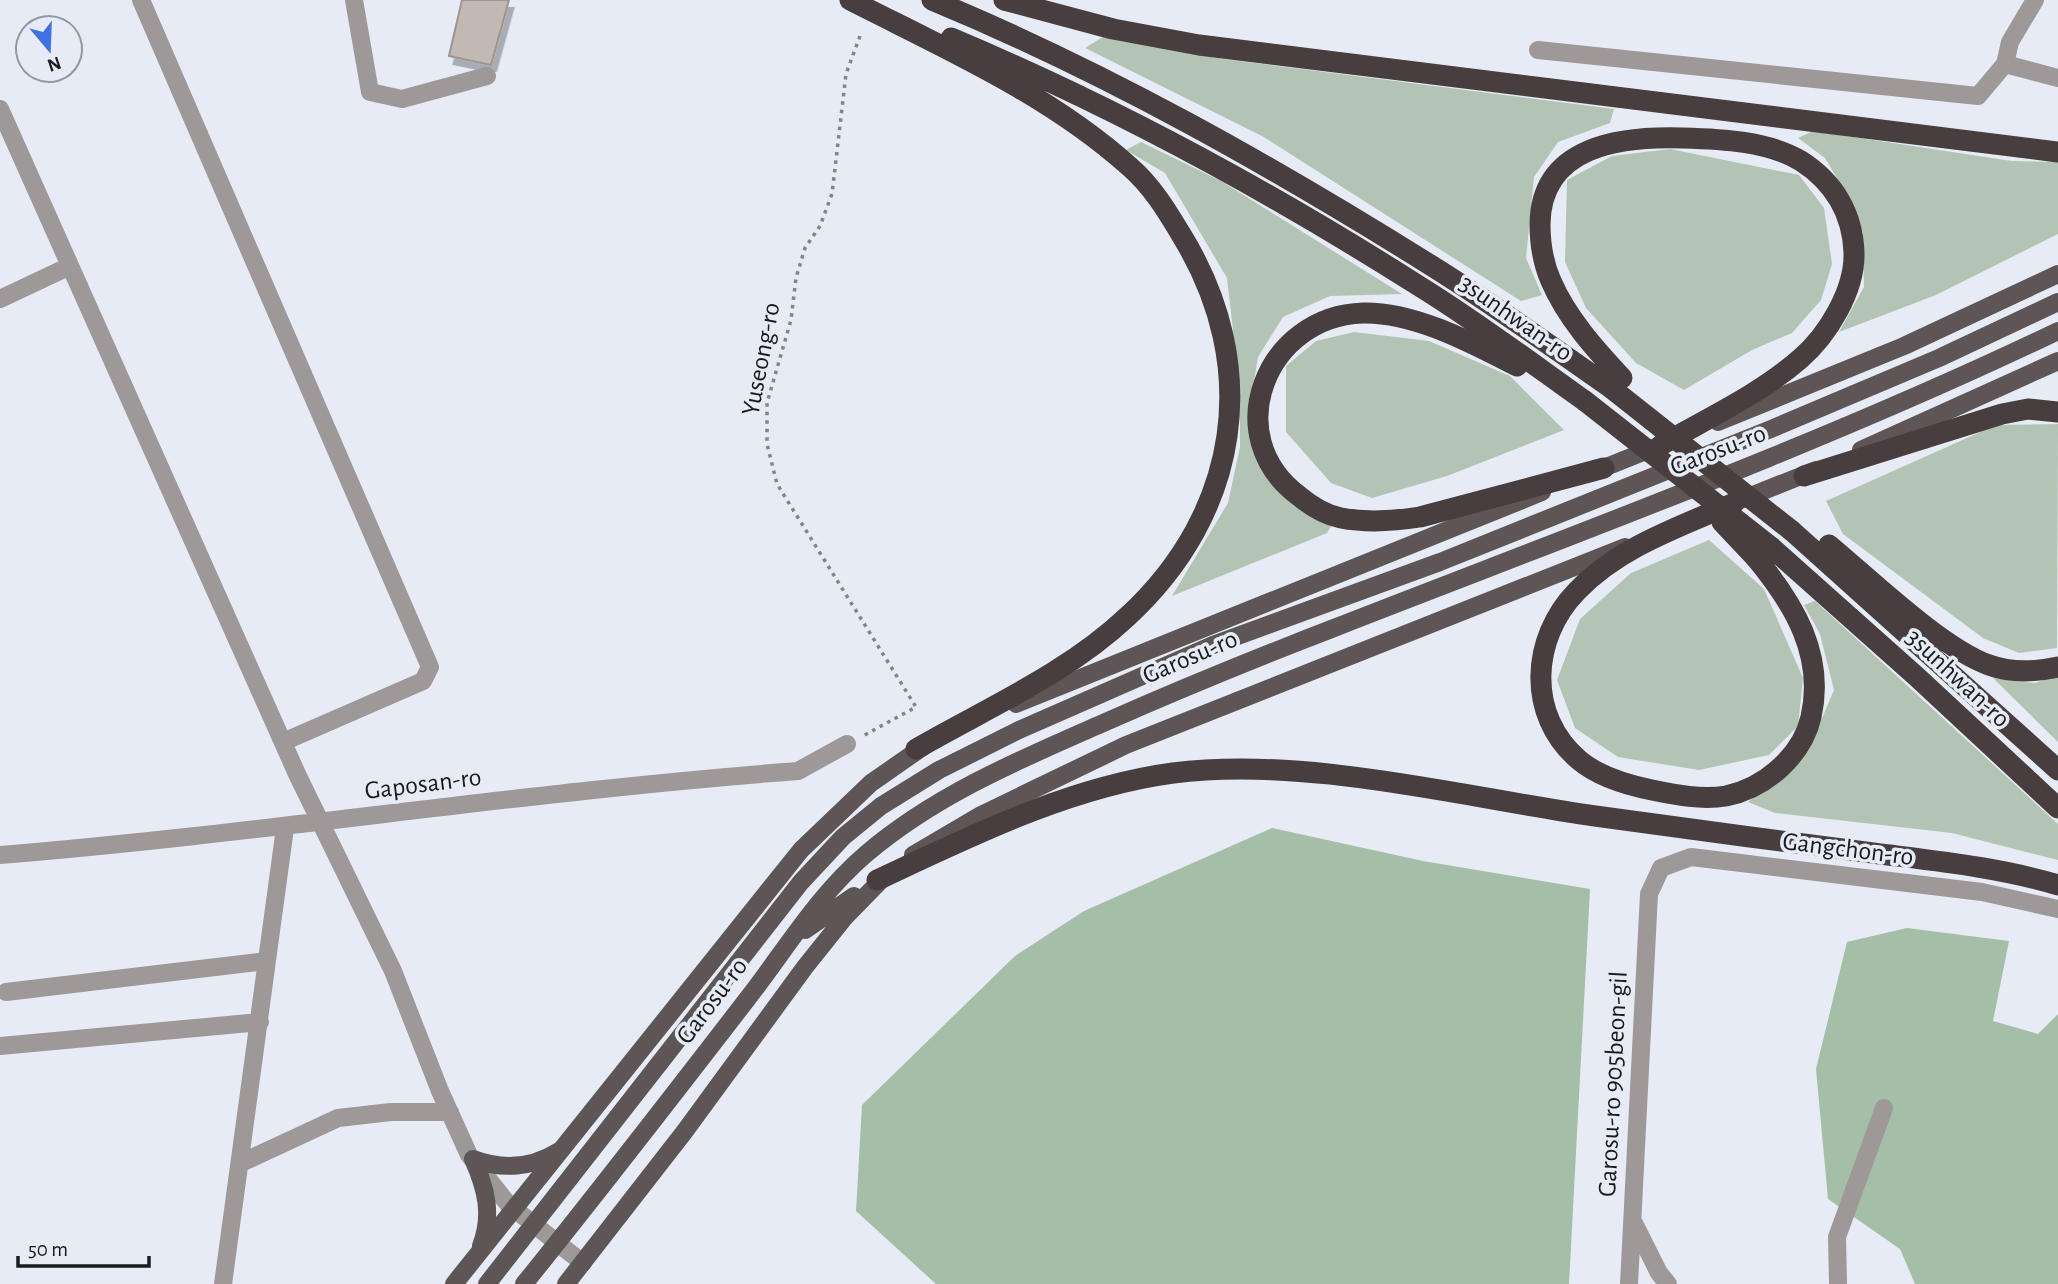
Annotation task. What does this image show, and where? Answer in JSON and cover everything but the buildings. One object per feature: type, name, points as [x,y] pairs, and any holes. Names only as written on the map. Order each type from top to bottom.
[{"type":"highway","points":[[850,0],[1052,107],[1133,169],[1169,214],[1199,264],[1219,320],[1230,381],[1223,459],[1213,498],[1197,534],[1162,581],[1127,618],[1093,645],[916,749]]},
{"type":"highway","name":"3sunhwan-ro","points":[[858,0],[1012,64],[1221,169],[1420,286],[1585,401],[1727,489],[1797,526],[2058,771]]},
{"type":"highway","name":"3sunhwan-ro","points":[[932,0],[1027,40],[1234,148],[1433,266],[1617,383]]},
{"type":"highway","points":[[1004,0],[1113,29],[1199,45],[2058,152]]},
{"type":"highway","points":[[1661,445],[1767,384],[1801,358],[1823,333],[1844,296],[1854,258],[1851,225],[1841,202],[1829,185],[1804,163],[1789,155],[1719,139],[1655,138],[1616,141],[1584,152],[1565,166],[1555,177],[1543,201],[1540,230],[1544,263],[1561,302],[1617,383],[1688,464],[1763,553],[1812,653],[1815,672],[1810,723],[1790,758],[1747,789],[1726,796],[1703,797],[1634,786],[1609,777],[1579,760],[1559,737],[1541,691],[1539,666],[1555,619],[1578,589],[1623,555],[1727,489]]},
{"type":"highway","points":[[1585,401],[1454,337],[1394,316],[1361,313],[1319,324],[1285,348],[1270,365],[1263,380],[1258,418],[1265,450],[1287,486],[1309,504],[1339,518],[1383,521],[1420,517],[1604,468]]},
{"type":"highway","points":[[1804,476],[2002,414],[2028,409],[2058,412]]},
{"type":"highway","points":[[1797,526],[1973,658],[2010,670],[2058,667]]},
{"type":"highway","name":"3sunhwan-ro","points":[[1763,553],[1917,677],[2058,808]]},
{"type":"highway","points":[[877,880],[968,837],[1080,796],[1171,774],[1246,770],[1316,773],[1595,816],[1960,864],[2058,885]]},
{"type":"main road","name":"Garosu-ro","points":[[454,1284],[801,850],[861,791],[916,749],[1059,684],[1904,346],[2058,274]]},
{"type":"main road","name":"Garosu-ro","points":[[488,1284],[801,882],[843,837],[881,806],[939,770],[1213,645],[1440,562],[1688,464],[1939,358],[2058,302]]},
{"type":"main road","name":"Garosu-ro","points":[[566,1284],[766,1019],[877,880],[924,847],[1126,745],[1727,489],[2058,331]]},
{"type":"main road","name":"Garosu-ro","points":[[524,1284],[818,903],[862,858],[899,828],[945,798],[1028,756],[1222,671],[1727,489],[1804,476],[2058,361]]},
{"type":"main road","points":[[766,1019],[790,940],[877,880]]},
{"type":"main road","name":"Garosu-ro","points":[[565,1147],[689,1023]]},
{"type":"main road","points":[[473,1159],[501,1166],[524,1165],[549,1157],[565,1147]]},
{"type":"main road","points":[[473,1159],[488,1205],[487,1226],[478,1254]]},
{"type":"street","points":[[141,0],[430,667],[423,681],[283,742]]},
{"type":"street","points":[[354,0],[370,92],[402,99],[487,76]]},
{"type":"street","points":[[1538,50],[1978,96],[2005,64],[2010,42],[2035,0]]},
{"type":"street","points":[[2005,64],[2058,78]]},
{"type":"street","points":[[0,109],[283,742],[393,971],[450,1112],[473,1159],[514,1209],[583,1263]]},
{"type":"street","points":[[0,299],[70,266]]},
{"type":"street","name":"Gaposan-ro","points":[[0,855],[285,828],[437,807],[798,771],[847,744]]},
{"type":"street","points":[[223,1284],[285,828]]},
{"type":"street","name":"Gangchon-ro","points":[[1649,894],[1661,868],[1691,857],[1982,892],[2058,909]]},
{"type":"street","name":"Garosu-ro 905beon-gil","points":[[1629,1280],[1649,894]]},
{"type":"street","points":[[6,992],[268,961]]},
{"type":"street","points":[[0,1046],[260,1022]]},
{"type":"street","points":[[1838,1284],[1837,1237],[1884,1108]]},
{"type":"street","points":[[241,1163],[338,1118],[391,1112],[450,1112]]},
{"type":"street","points":[[1632,1220],[1659,1273],[1668,1284]]},
{"type":"path","name":"Yuseong-ro","points":[[847,744],[916,707],[778,484],[767,444],[766,403],[791,320],[796,278],[805,248],[820,226],[832,194],[846,74],[860,36]]},
{"type":"green space","points":[[1103,37],[1223,59],[1614,109],[1610,123],[1558,142],[1534,177],[1526,258],[1542,295],[1521,301],[1262,136],[1085,48]]},
{"type":"green space","points":[[1813,131],[2012,161],[2058,162],[2058,234],[1936,295],[1839,332],[1864,287],[1863,232],[1853,205],[1825,158],[1798,138]]},
{"type":"green space","points":[[1141,142],[1221,181],[1402,294],[1330,296],[1283,317],[1258,357],[1250,405],[1258,461],[1333,523],[1327,533],[1172,596],[1228,503],[1240,447],[1240,390],[1227,278],[1165,173],[1126,150]]},
{"type":"green space","points":[[1670,149],[1799,175],[1824,208],[1832,264],[1821,300],[1792,333],[1752,350],[1684,390],[1636,363],[1586,308],[1565,262],[1567,180],[1612,156]]},
{"type":"green space","points":[[1354,332],[1429,341],[1510,376],[1564,430],[1447,476],[1372,498],[1331,483],[1286,432],[1286,366],[1316,341]]},
{"type":"green space","points":[[2058,424],[2057,648],[2019,653],[1983,638],[1843,534],[1826,501],[1996,425]]},
{"type":"green space","points":[[1709,540],[1764,589],[1803,678],[1798,726],[1769,755],[1699,770],[1618,757],[1575,728],[1557,680],[1580,619],[1631,573]]},
{"type":"green space","points":[[1815,601],[2058,824],[2058,860],[1952,833],[1775,813],[1748,802],[1808,751],[1834,690],[1820,634],[1804,605]]},
{"type":"green space","points":[[2058,675],[2058,742],[1993,678],[2035,683]]},
{"type":"green space","points":[[1272,828],[1423,861],[1590,889],[1569,1284],[936,1284],[856,1211],[862,1105],[1015,956],[1084,911]]},
{"type":"green space","points":[[1907,928],[2009,941],[1993,1021],[2038,1034],[2058,1014],[2058,1284],[1915,1284],[1900,1249],[1828,1199],[1816,1069],[1847,942]]}]
